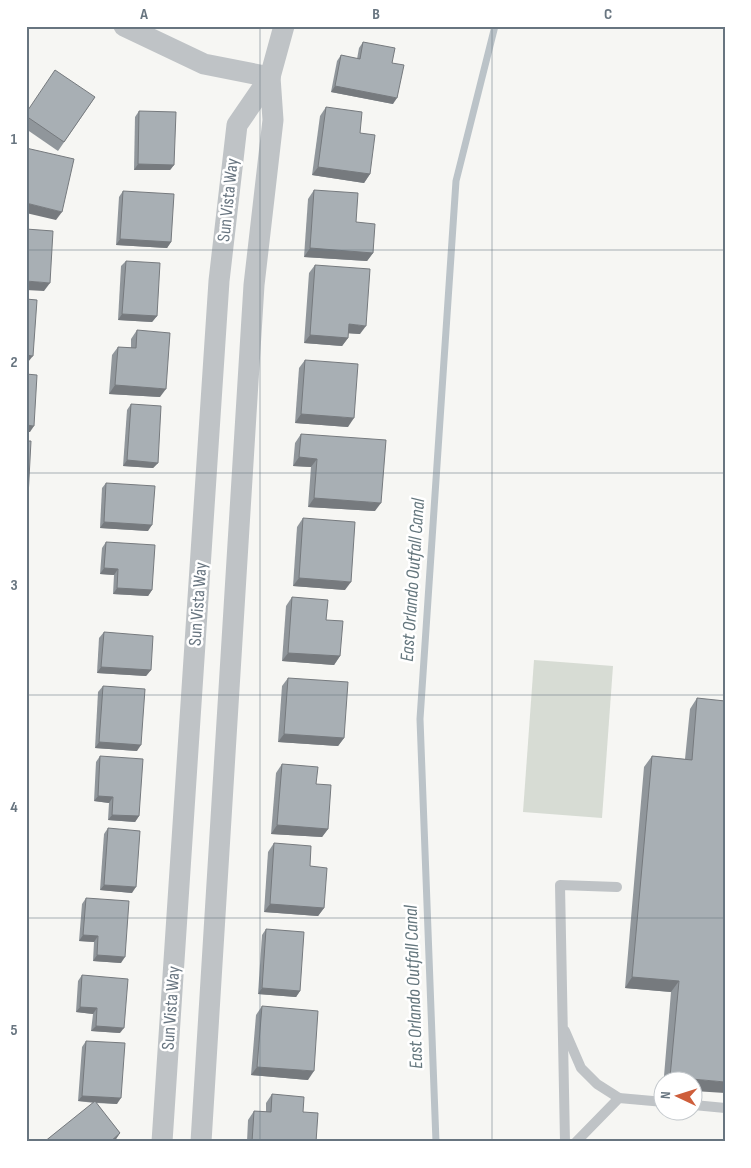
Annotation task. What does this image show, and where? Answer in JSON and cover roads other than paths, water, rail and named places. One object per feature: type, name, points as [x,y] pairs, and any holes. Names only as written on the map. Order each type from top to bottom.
[{"type":"street","points":[[124,26],[204,64],[270,77]]},
{"type":"street","name":"Sun Vista Way","points":[[162,1142],[219,281],[237,125],[270,77],[284,26]]},
{"type":"street","name":"Sun Vista Way","points":[[201,1142],[254,285],[273,120],[270,77]]},
{"type":"lane","points":[[565,1142],[560,885],[617,887]]},
{"type":"lane","points":[[563,1026],[581,1068],[597,1084],[619,1098],[654,1101]]},
{"type":"lane","points":[[576,1142],[619,1098]]},
{"type":"lane","points":[[704,1106],[725,1108]]},
{"type":"waterway","name":"East Orlando Outfall Canal","points":[[436,1142],[420,719],[456,181],[495,26]]}]
